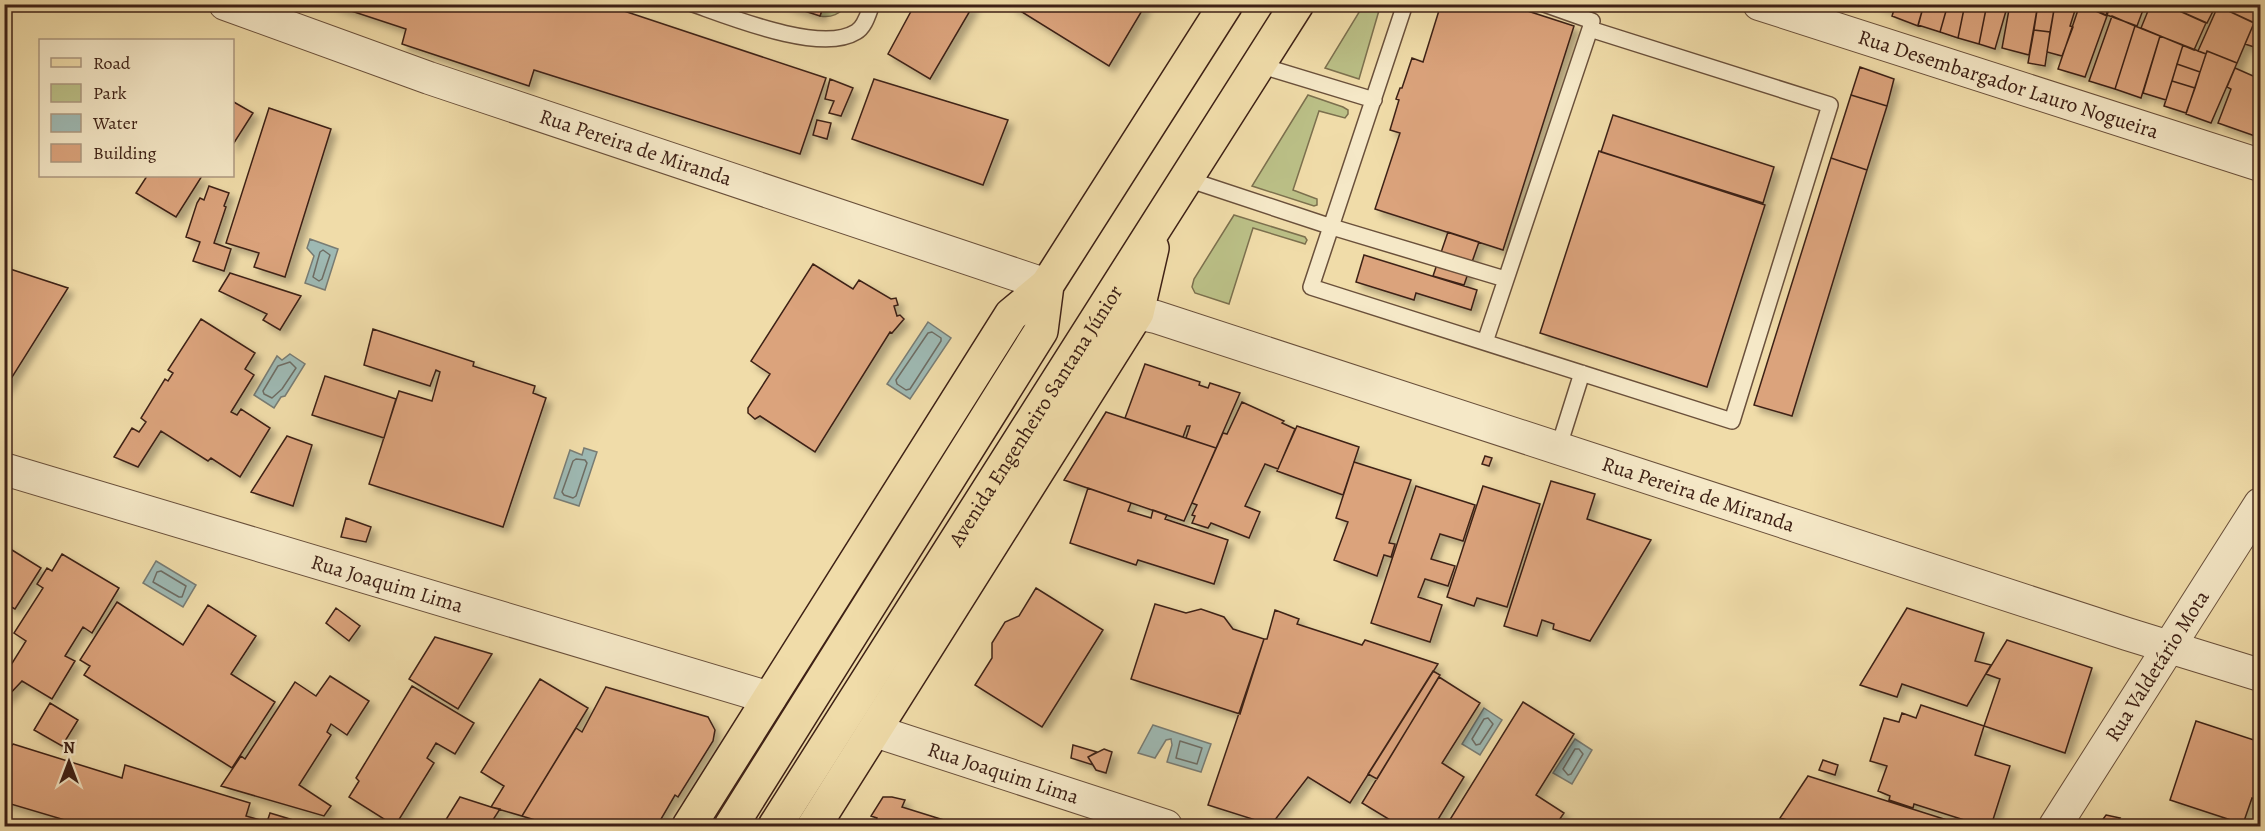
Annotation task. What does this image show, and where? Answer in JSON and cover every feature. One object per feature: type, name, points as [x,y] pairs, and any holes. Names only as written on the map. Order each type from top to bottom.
[{"type":"main road","name":"Avenida Engenheiro Santana Júnior","points":[[731,826],[1041,331],[1047,285],[1226,4]]},
{"type":"main road","name":"Avenida Engenheiro Santana Júnior","points":[[776,826],[1297,4]]},
{"type":"main road","points":[[814,826],[1137,313],[1158,226]]},
{"type":"main road","points":[[689,826],[1011,315],[1047,285]]},
{"type":"street","name":"Rua Pereira de Miranda","points":[[225,4],[429,78],[1047,285]]},
{"type":"street","name":"Rua Desembargador Lauro Nogueira","points":[[1759,4],[2260,165]]},
{"type":"street","name":"Rua Pereira de Miranda","points":[[1137,313],[1156,317],[2169,648],[2260,675]]},
{"type":"street","name":"Rua Joaquim Lima","points":[[4,469],[770,698]]},
{"type":"street","name":"Rua Valdetário Mota","points":[[2055,826],[2260,504]]},
{"type":"street","name":"Rua Joaquim Lima","points":[[875,731],[1166,826]]},
{"type":"lane","points":[[693,4],[800,37],[824,40],[842,38],[856,32],[862,26],[872,4]]},
{"type":"lane","points":[[1405,4],[1311,287],[1732,421],[1830,105],[1590,29]]},
{"type":"lane","points":[[1485,342],[1593,21],[1544,4]]},
{"type":"lane","points":[[1259,65],[1374,99]]},
{"type":"lane","points":[[1187,179],[1332,227],[1505,279]]},
{"type":"lane","points":[[1558,449],[1582,373]]},
{"type":"green space","points":[[824,4],[846,5],[835,15],[820,16]]},
{"type":"green space","points":[[1364,4],[1380,7],[1359,79],[1325,68]]},
{"type":"green space","points":[[1308,95],[1348,110],[1345,118],[1319,111],[1293,190],[1317,199],[1317,205],[1314,206],[1252,186]]},
{"type":"green space","points":[[1234,215],[1305,237],[1307,240],[1305,244],[1253,228],[1229,304],[1195,293],[1192,287],[1194,279]]},
{"type":"water","points":[[310,239],[338,249],[325,290],[305,283],[314,256],[307,248]]},
{"type":"water","points":[[928,322],[951,338],[910,399],[887,384]]},
{"type":"water","points":[[290,354],[305,364],[285,396],[281,397],[274,408],[254,395],[277,356],[282,360]]},
{"type":"water","points":[[584,448],[597,452],[579,506],[554,498],[570,450],[582,455]]},
{"type":"water","points":[[156,561],[196,585],[183,607],[143,583]]},
{"type":"water","points":[[1484,708],[1502,720],[1480,755],[1462,744]]},
{"type":"water","points":[[1153,725],[1211,744],[1201,772],[1167,762],[1172,745],[1171,739],[1166,740],[1155,758],[1138,753]]},
{"type":"water","points":[[1575,739],[1592,750],[1572,784],[1553,773]]},
{"type":"building","points":[[330,4],[603,4],[826,78],[800,154],[534,70],[529,86],[402,44],[406,29]]},
{"type":"building","points":[[783,4],[824,4],[820,16]]},
{"type":"building","points":[[915,4],[974,4],[930,79],[888,54]]},
{"type":"building","points":[[1009,4],[1146,4],[1109,66]]},
{"type":"building","points":[[1441,4],[1506,4],[1574,26],[1503,250],[1375,209],[1400,133],[1390,130],[1399,100],[1396,99],[1412,58],[1423,62]]},
{"type":"building","points":[[1875,4],[1896,4],[1894,10]]},
{"type":"building","points":[[1896,4],[1924,4],[1918,26],[1892,16]]},
{"type":"building","points":[[1924,4],[1948,4],[1940,32],[1918,25]]},
{"type":"building","points":[[1948,4],[1965,4],[1958,38],[1940,32]]},
{"type":"building","points":[[1965,4],[1987,4],[1979,44],[1958,38]]},
{"type":"building","points":[[1987,4],[2008,4],[1995,49],[1979,44]]},
{"type":"building","points":[[2010,4],[2038,4],[2029,55],[2002,48]]},
{"type":"building","points":[[2038,4],[2055,4],[2050,32],[2034,30]]},
{"type":"building","points":[[2055,4],[2077,4],[2070,26],[2073,27],[2062,56],[2047,52]]},
{"type":"building","points":[[2080,4],[2107,16],[2085,77],[2058,69]]},
{"type":"building","points":[[2081,4],[2110,4],[2106,15]]},
{"type":"building","points":[[2111,4],[2130,4],[2143,10],[2137,26],[2107,15]]},
{"type":"building","points":[[2130,4],[2144,4],[2143,10]]},
{"type":"building","points":[[2148,4],[2164,4],[2206,23],[2194,50],[2141,28],[2150,6]]},
{"type":"building","points":[[2164,4],[2205,4],[2214,9],[2207,23]]},
{"type":"building","points":[[2205,4],[2221,4],[2217,10]]},
{"type":"building","points":[[2222,4],[2260,4],[2259,25],[2220,7]]},
{"type":"building","points":[[2218,6],[2254,23],[2237,63],[2207,51],[2206,54],[2198,51]]},
{"type":"building","points":[[2112,16],[2135,26],[2115,89],[2089,81]]},
{"type":"building","points":[[2254,23],[2260,26],[2260,49],[2245,44]]},
{"type":"building","points":[[2135,26],[2160,36],[2141,98],[2115,89]]},
{"type":"building","points":[[2034,30],[2050,32],[2045,66],[2028,63]]},
{"type":"building","points":[[2160,36],[2183,45],[2166,100],[2143,93]]},
{"type":"building","points":[[2183,45],[2206,54],[2200,72],[2177,64]]},
{"type":"building","points":[[2207,51],[2237,63],[2211,123],[2186,114]]},
{"type":"building","points":[[2260,59],[2260,79],[2254,76]]},
{"type":"building","points":[[2177,64],[2200,72],[2195,88],[2172,81]]},
{"type":"building","points":[[1860,67],[1894,79],[1887,106],[1851,95]]},
{"type":"building","points":[[2235,68],[2260,79],[2260,118],[2255,136],[2218,123],[2231,89],[2227,87]]},
{"type":"building","points":[[830,79],[853,88],[841,116],[829,113],[834,101],[825,99]]},
{"type":"building","points":[[874,79],[1008,120],[983,185],[852,139]]},
{"type":"building","points":[[2172,81],[2195,88],[2186,113],[2164,106]]},
{"type":"building","points":[[1851,95],[1887,106],[1867,170],[1831,158]]},
{"type":"building","points":[[234,102],[253,113],[234,143]]},
{"type":"building","points":[[269,108],[331,129],[285,277],[254,267],[259,253],[226,243]]},
{"type":"building","points":[[1613,115],[1774,167],[1763,203],[1601,152]]},
{"type":"building","points":[[817,120],[831,123],[827,139],[813,135]]},
{"type":"building","points":[[1599,151],[1765,205],[1707,387],[1540,333]]},
{"type":"building","points":[[1831,158],[1867,170],[1792,416],[1754,405]]},
{"type":"building","points":[[146,177],[201,177],[176,217],[136,193]]},
{"type":"building","points":[[209,186],[229,193],[214,243],[231,249],[224,271],[193,261],[200,242],[186,237],[197,203],[200,198],[204,200]]},
{"type":"building","points":[[1448,232],[1479,242],[1464,285],[1433,276]]},
{"type":"building","points":[[1364,255],[1477,290],[1471,310],[1416,293],[1414,300],[1356,282]]},
{"type":"building","points":[[813,264],[853,289],[859,280],[891,299],[896,298],[898,305],[894,306],[897,316],[900,315],[904,319],[892,333],[890,332],[815,452],[760,416],[755,419],[748,413],[748,408],[770,374],[751,361]]},
{"type":"building","points":[[4,267],[68,288],[4,390]]},
{"type":"building","points":[[230,273],[301,296],[280,330],[263,320],[267,314],[219,291]]},
{"type":"building","points":[[201,319],[255,353],[245,369],[254,375],[231,412],[237,415],[241,409],[270,428],[240,477],[211,458],[208,461],[161,431],[138,467],[114,457],[132,428],[139,432],[146,422],[141,418],[165,379],[168,381],[173,373],[168,370]]},
{"type":"building","points":[[373,329],[474,362],[473,366],[535,386],[533,393],[546,398],[503,527],[369,484],[399,391],[432,401],[440,372],[436,370],[430,386],[364,365]]},
{"type":"building","points":[[1145,364],[1200,382],[1199,385],[1208,388],[1210,383],[1240,393],[1216,448],[1186,438],[1190,426],[1187,426],[1183,437],[1125,418]]},
{"type":"building","points":[[325,376],[396,399],[384,438],[312,415]]},
{"type":"building","points":[[1242,402],[1284,421],[1282,423],[1295,429],[1278,469],[1265,464],[1245,506],[1260,512],[1249,538],[1211,523],[1208,528],[1192,523],[1195,516],[1192,515],[1197,505],[1192,503],[1223,433],[1227,434]]},
{"type":"building","points":[[1106,412],[1216,448],[1184,521],[1064,480]]},
{"type":"building","points":[[1297,426],[1359,447],[1343,495],[1277,471]]},
{"type":"building","points":[[287,436],[312,445],[293,506],[251,492]]},
{"type":"building","points":[[1485,456],[1492,458],[1489,466],[1482,464]]},
{"type":"building","points":[[1354,462],[1411,480],[1389,543],[1395,544],[1391,557],[1384,555],[1377,576],[1334,560],[1348,522],[1336,518]]},
{"type":"building","points":[[1551,481],[1595,494],[1587,519],[1651,540],[1590,641],[1553,629],[1554,624],[1542,620],[1537,636],[1504,626]]},
{"type":"building","points":[[1416,486],[1475,505],[1463,541],[1440,534],[1431,559],[1455,566],[1448,586],[1425,579],[1418,597],[1442,605],[1430,642],[1371,623]]},
{"type":"building","points":[[1483,486],[1540,504],[1507,607],[1477,598],[1474,606],[1447,597]]},
{"type":"building","points":[[1088,488],[1131,503],[1128,511],[1151,518],[1153,510],[1167,515],[1165,519],[1228,540],[1214,584],[1138,560],[1136,565],[1070,543]]},
{"type":"building","points":[[346,518],[371,527],[366,542],[341,537]]},
{"type":"building","points":[[4,545],[41,568],[15,609],[4,603]]},
{"type":"building","points":[[62,554],[119,588],[92,633],[83,627],[65,656],[75,661],[52,699],[22,681],[4,700],[4,661],[11,665],[26,641],[14,633],[43,588],[37,584],[47,568],[52,571]]},
{"type":"building","points":[[1036,588],[1103,630],[1042,727],[975,685],[992,658],[992,643],[1005,622],[1019,616]]},
{"type":"building","points":[[117,602],[183,645],[208,605],[256,636],[231,674],[275,702],[232,768],[84,675],[90,666],[80,660]]},
{"type":"building","points":[[1155,604],[1186,613],[1201,609],[1224,617],[1233,629],[1264,639],[1240,714],[1131,679]]},
{"type":"building","points":[[336,608],[360,626],[349,641],[326,623]]},
{"type":"building","points":[[1907,608],[1984,633],[1975,661],[1991,665],[1967,706],[1902,684],[1897,697],[1860,685]]},
{"type":"building","points":[[1275,610],[1299,619],[1297,624],[1362,645],[1365,640],[1438,664],[1350,803],[1308,777],[1271,825],[1208,805],[1264,639],[1267,639]]},
{"type":"building","points":[[435,637],[492,654],[458,709],[409,679]]},
{"type":"building","points":[[2007,640],[2092,668],[2065,753],[1984,726],[2000,679],[1986,674]]},
{"type":"building","points":[[1433,671],[1440,675],[1377,779],[1368,774]]},
{"type":"building","points":[[330,676],[369,701],[347,735],[331,724],[327,732],[331,735],[299,785],[331,806],[324,816],[221,786],[241,756],[245,759],[295,682],[316,696]]},
{"type":"building","points":[[1439,677],[1480,703],[1442,763],[1464,777],[1434,826],[1400,826],[1362,803]]},
{"type":"building","points":[[540,679],[588,708],[522,816],[491,807],[504,786],[481,772]]},
{"type":"building","points":[[412,686],[474,723],[455,754],[436,743],[427,758],[434,763],[395,826],[349,797],[359,781],[356,778]]},
{"type":"building","points":[[606,687],[708,717],[715,730],[713,741],[678,797],[675,795],[657,826],[590,826],[584,823],[582,826],[554,826],[522,816],[576,728],[582,732]]},
{"type":"building","points":[[1523,702],[1574,734],[1536,795],[1564,813],[1555,826],[1446,826]]},
{"type":"building","points":[[50,703],[78,720],[62,746],[34,730]]},
{"type":"building","points":[[1921,705],[1984,726],[1975,755],[2010,766],[1991,826],[1983,826],[1914,804],[1913,808],[1889,800],[1890,796],[1878,791],[1887,766],[1870,761],[1884,718],[1899,722],[1902,713],[1916,718]]},
{"type":"building","points":[[2196,721],[2260,742],[2260,801],[2252,798],[2243,824],[2170,800]]},
{"type":"building","points":[[13,744],[122,778],[125,765],[250,803],[246,816],[267,822],[270,813],[313,826],[85,826],[4,802],[4,756]]},
{"type":"building","points":[[1073,745],[1097,752],[1088,757],[1093,765],[1071,758]]},
{"type":"building","points":[[1104,749],[1112,752],[1106,773],[1096,770],[1088,757]]},
{"type":"building","points":[[1823,760],[1838,765],[1835,775],[1819,770]]},
{"type":"building","points":[[1808,776],[1966,826],[1809,826],[1780,818]]},
{"type":"building","points":[[460,797],[500,809],[489,826],[472,822],[470,826],[442,826]]},
{"type":"building","points":[[883,797],[905,800],[902,807],[963,826],[874,826],[877,818],[871,816]]},
{"type":"building","points":[[2106,815],[2120,818],[2114,826],[2098,826]]}]
